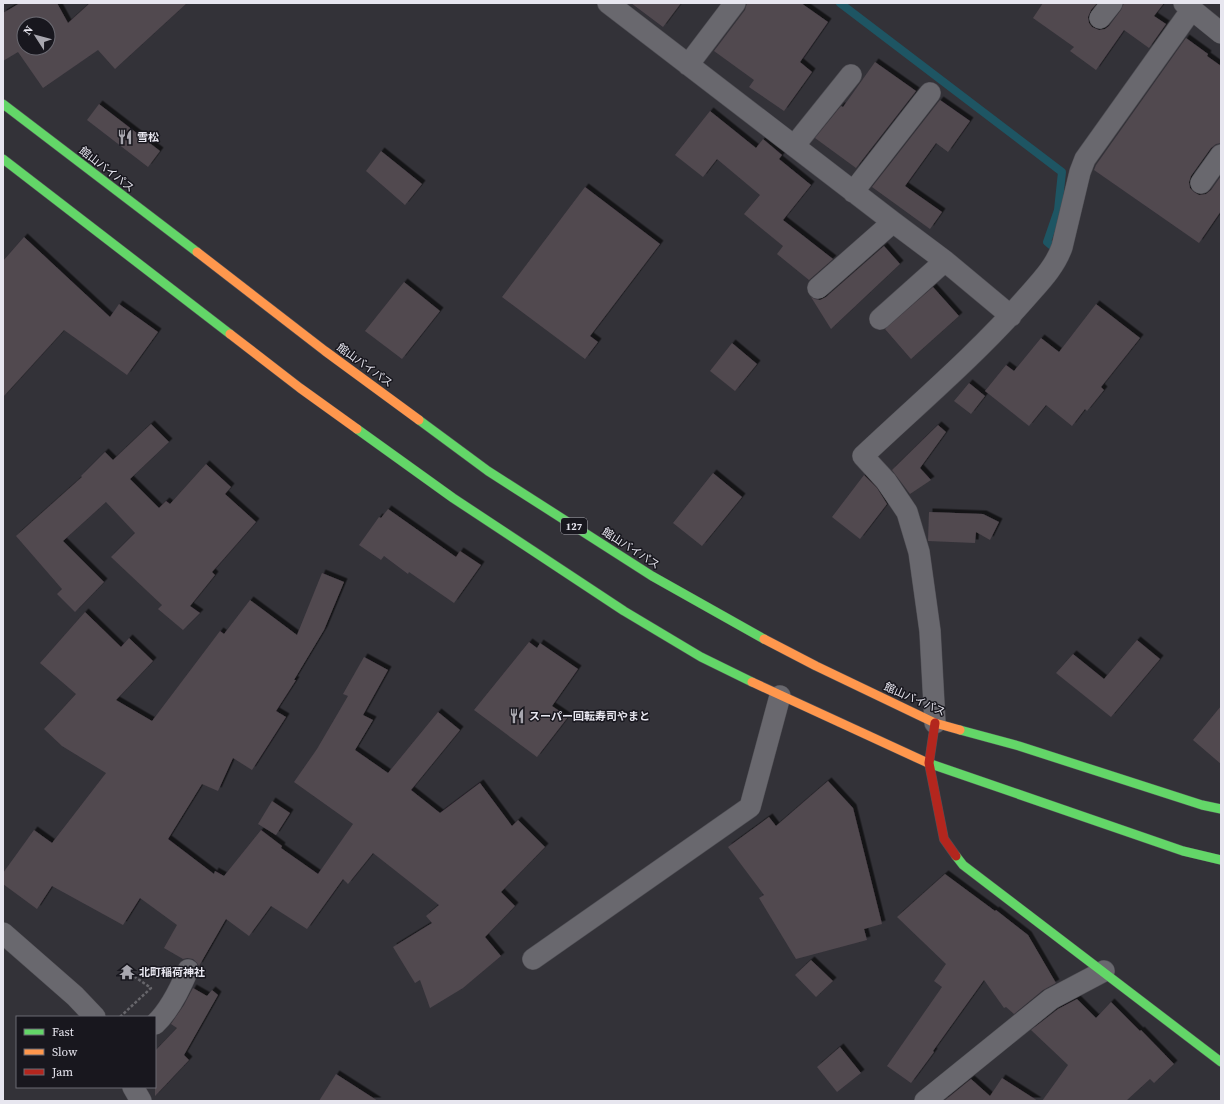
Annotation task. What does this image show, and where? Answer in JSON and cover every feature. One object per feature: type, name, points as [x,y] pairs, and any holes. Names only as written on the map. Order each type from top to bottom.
[{"type":"main road","name":"館山バイパス","points":[[3,104],[325,351],[488,470],[652,576],[734,623],[816,666],[935,723],[1019,746],[1202,805],[1221,809]]},
{"type":"main road","points":[[3,159],[300,388],[453,498],[624,611],[702,657],[780,696],[929,763],[1183,851],[1221,860]]},
{"type":"main road","points":[[935,723],[929,763],[944,839],[963,865],[1104,971],[1221,1062]]},
{"type":"street","points":[[608,3],[945,261],[1011,316]]},
{"type":"street","points":[[688,64],[735,3]]},
{"type":"street","points":[[935,723],[930,631],[919,552],[907,512],[886,481],[863,456],[1011,316],[1052,268],[1062,247],[1080,172],[1085,158],[1188,6],[1221,33]]},
{"type":"street","points":[[794,146],[851,75]]},
{"type":"street","points":[[853,192],[930,93]]},
{"type":"street","points":[[1201,183],[1221,155]]},
{"type":"street","points":[[818,288],[893,222]]},
{"type":"street","points":[[880,318],[945,261]]},
{"type":"street","points":[[533,959],[750,807],[780,696]]},
{"type":"street","points":[[3,933],[75,996],[94,1016]]},
{"type":"street","points":[[156,1023],[176,995],[188,970]]},
{"type":"street","points":[[925,1101],[1051,999],[1104,971]]},
{"type":"street","points":[[134,1088],[141,1101]]},
{"type":"path","points":[[121,1016],[150,988],[135,977]]},
{"type":"building","points":[[20,3],[57,3],[68,23],[90,3],[187,3],[115,69],[98,50],[43,88],[21,56],[56,56],[56,16],[16,16],[16,53],[3,61],[3,13]]},
{"type":"building","points":[[631,3],[681,3],[663,27]]},
{"type":"building","points":[[747,3],[801,3],[828,22],[800,62],[812,72],[784,111],[749,87],[754,80],[714,51],[745,10]]},
{"type":"building","points":[[1043,3],[1097,3],[1091,10],[1088,17],[1089,23],[1092,27],[1099,30],[1105,29],[1109,26],[1121,10],[1124,3],[1164,3],[1154,16],[1166,24],[1149,48],[1124,30],[1096,70],[1070,51],[1074,47],[1033,18]]},
{"type":"building","points":[[1186,38],[1208,54],[1207,56],[1221,66],[1221,143],[1216,144],[1211,148],[1191,176],[1189,182],[1190,188],[1194,192],[1199,195],[1206,194],[1211,190],[1221,176],[1221,211],[1199,243],[1094,170],[1096,165]]},
{"type":"building","points":[[875,62],[916,91],[856,168],[815,138],[841,106],[843,107]]},
{"type":"building","points":[[940,100],[970,121],[948,152],[936,143],[905,186],[942,212],[930,229],[872,187]]},
{"type":"building","points":[[99,104],[160,151],[148,167],[87,120]]},
{"type":"building","points":[[710,111],[756,148],[763,139],[782,155],[779,159],[811,185],[783,220],[833,259],[809,280],[777,254],[783,246],[744,214],[760,195],[717,159],[703,177],[675,155]]},
{"type":"building","points":[[381,151],[422,184],[405,205],[366,171]]},
{"type":"building","points":[[585,187],[660,244],[590,336],[598,342],[585,359],[502,297]]},
{"type":"building","points":[[24,237],[110,317],[119,304],[158,332],[127,375],[64,330],[3,397],[3,261]]},
{"type":"building","points":[[884,246],[900,264],[831,329],[811,297],[820,300],[826,297]]},
{"type":"building","points":[[404,282],[440,311],[402,359],[365,331]]},
{"type":"building","points":[[933,287],[959,316],[911,359],[885,329]]},
{"type":"building","points":[[1096,304],[1140,338],[1101,387],[1104,390],[1087,411],[1085,409],[1072,426],[1046,405],[1029,426],[985,391],[1006,365],[1014,371],[1041,338],[1059,352]]},
{"type":"building","points":[[732,343],[757,364],[735,391],[710,371]]},
{"type":"building","points":[[969,383],[985,396],[971,414],[954,401]]},
{"type":"building","points":[[151,424],[169,442],[130,479],[159,508],[166,501],[170,504],[206,464],[231,487],[225,494],[256,522],[212,572],[215,575],[190,606],[200,613],[183,630],[158,609],[162,605],[111,557],[135,533],[106,502],[63,541],[104,582],[75,612],[57,594],[62,589],[16,536],[82,477],[81,476],[105,452],[113,460]]},
{"type":"building","points":[[938,425],[946,432],[920,468],[931,480],[910,494],[892,470]]},
{"type":"building","points":[[713,473],[742,497],[702,546],[673,523]]},
{"type":"building","points":[[864,475],[877,488],[887,504],[860,539],[832,517]]},
{"type":"building","points":[[388,509],[456,557],[460,551],[481,565],[454,603],[409,572],[408,574],[384,556],[381,560],[359,545],[379,517],[381,518]]},
{"type":"building","points":[[929,512],[983,514],[999,522],[990,540],[976,532],[975,543],[928,541]]},
{"type":"building","points":[[322,573],[344,582],[324,630],[294,680],[296,680],[276,711],[286,717],[252,770],[233,758],[218,791],[202,784],[168,839],[214,874],[215,871],[224,876],[261,830],[282,846],[281,848],[318,874],[353,824],[294,782],[317,749],[348,696],[343,694],[364,657],[388,670],[363,715],[373,720],[355,750],[388,773],[438,712],[460,730],[411,790],[440,813],[480,783],[512,826],[518,820],[545,847],[501,892],[515,906],[485,937],[501,956],[463,988],[430,1008],[420,980],[415,983],[393,947],[432,923],[426,916],[439,905],[373,853],[348,884],[343,879],[307,929],[271,906],[249,936],[226,919],[199,966],[193,959],[183,959],[164,948],[177,925],[140,898],[123,925],[52,886],[37,909],[3,884],[3,873],[34,830],[52,843],[106,773],[62,746],[44,729],[76,694],[40,663],[85,612],[121,647],[129,638],[153,661],[116,700],[152,721],[220,631],[224,634],[250,600],[297,635]]},
{"type":"building","points":[[1137,640],[1160,659],[1111,717],[1056,673],[1073,654],[1104,679]]},
{"type":"building","points":[[529,642],[537,648],[540,643],[578,669],[552,706],[568,717],[537,757],[474,710]]},
{"type":"building","points":[[1221,706],[1221,764],[1193,740]]},
{"type":"building","points":[[828,781],[853,808],[882,924],[864,929],[867,940],[796,959],[759,898],[764,895],[728,847],[769,817],[776,826]]},
{"type":"building","points":[[272,801],[290,813],[276,835],[258,824]]},
{"type":"building","points":[[945,874],[1028,935],[1056,983],[1043,990],[1014,1014],[1006,1007],[1004,1008],[984,980],[911,1083],[887,1066],[942,987],[934,981],[946,964],[897,917]]},
{"type":"building","points":[[811,960],[833,981],[816,997],[795,975]]},
{"type":"building","points":[[193,988],[207,996],[212,990],[218,995],[184,1055],[189,1060],[155,1096],[156,1050],[177,1028],[171,1024]]},
{"type":"building","points":[[1077,999],[1096,1018],[1111,1002],[1174,1064],[1154,1083],[1150,1079],[1126,1101],[1042,1101],[1068,1065],[1031,1030],[1058,1009]]},
{"type":"building","points":[[840,1047],[861,1073],[837,1092],[817,1067]]},
{"type":"building","points":[[336,1074],[378,1101],[319,1101]]},
{"type":"building","points":[[1002,1078],[1038,1101],[944,1101],[971,1079],[990,1096]]},
{"type":"waterway","points":[[840,3],[1062,172],[1058,210],[1047,242],[1053,247]]},
{"type":"traffic: fast","points":[[3,104],[197,252]]},
{"type":"traffic: fast","points":[[3,159],[230,334]]},
{"type":"traffic: fast","points":[[419,420],[488,471],[652,576],[764,639]]},
{"type":"traffic: fast","points":[[357,429],[453,498],[624,611],[701,657],[752,682]]},
{"type":"traffic: fast","points":[[960,730],[1019,746],[1202,805],[1221,809]]},
{"type":"traffic: fast","points":[[928,763],[1183,851],[1221,860]]},
{"type":"traffic: fast","points":[[956,856],[963,865],[1221,1062]]},
{"type":"traffic: slow","points":[[197,252],[325,351],[419,420]]},
{"type":"traffic: slow","points":[[230,334],[300,388],[357,429]]},
{"type":"traffic: slow","points":[[764,639],[816,666],[935,723],[960,730]]},
{"type":"traffic: slow","points":[[752,682],[928,763]]},
{"type":"traffic: jam","points":[[935,723],[929,763],[944,839],[956,856]]},
{"type":"place","name":"雪松","points":[[125,137]]},
{"type":"place","name":"スーパー回転寿司やまと","points":[[517,716]]},
{"type":"place","name":"北町稲荷神社","points":[[127,972]]}]
